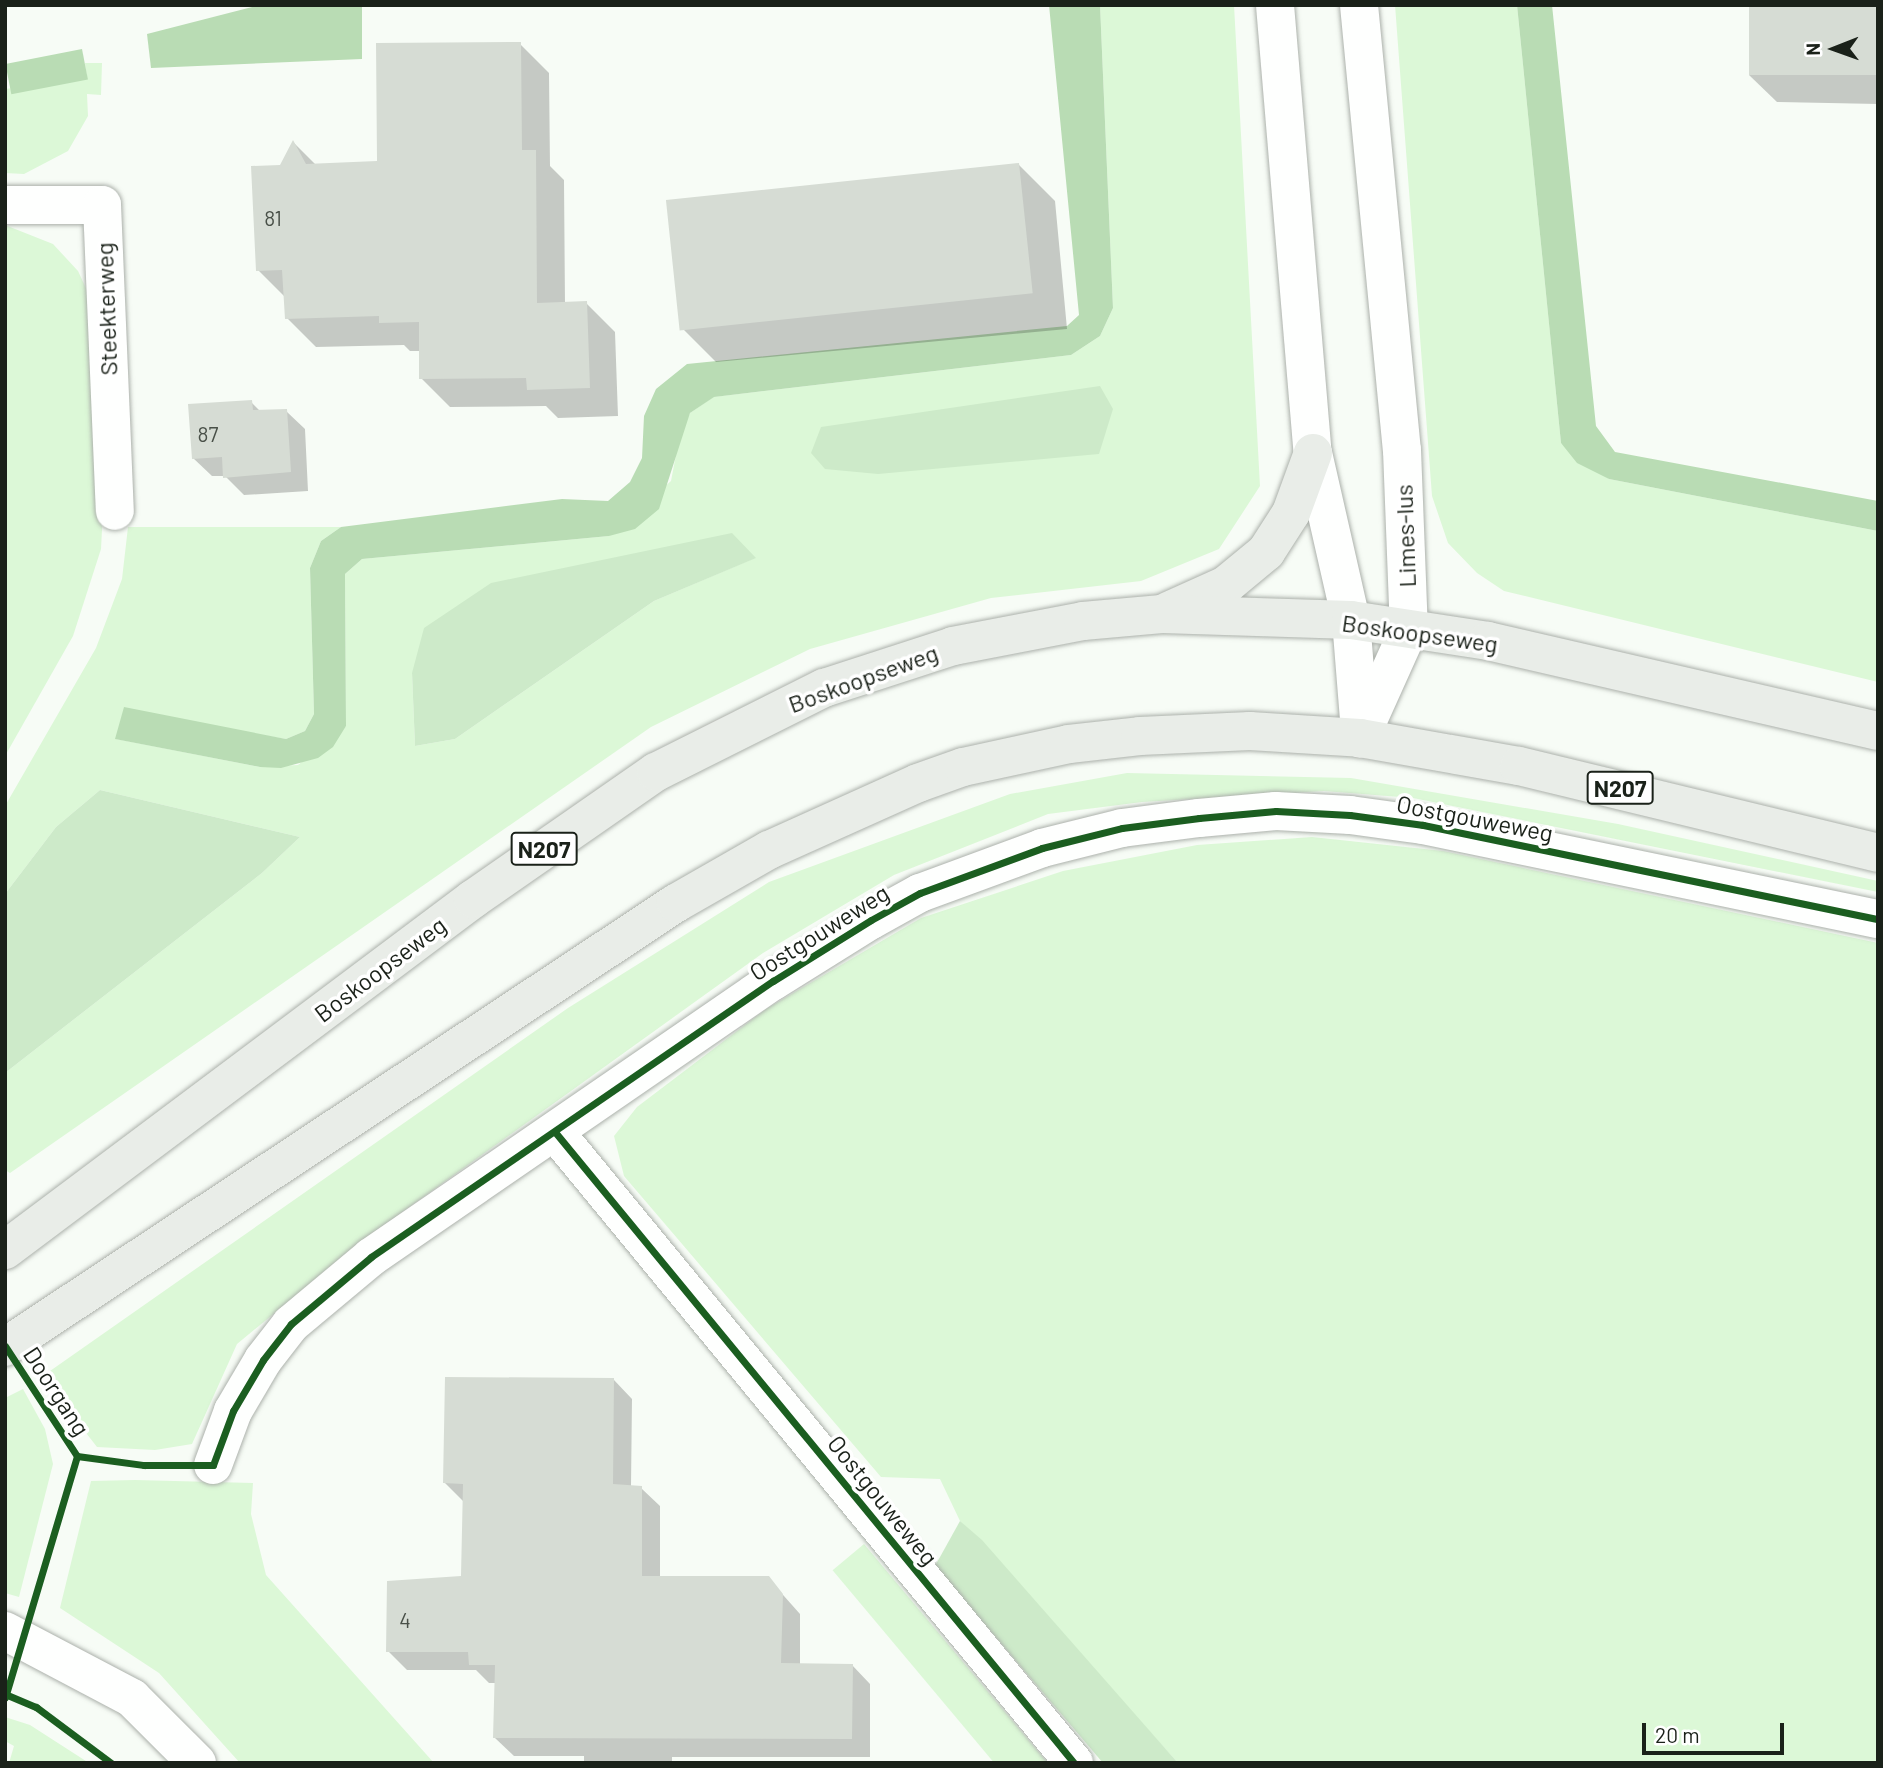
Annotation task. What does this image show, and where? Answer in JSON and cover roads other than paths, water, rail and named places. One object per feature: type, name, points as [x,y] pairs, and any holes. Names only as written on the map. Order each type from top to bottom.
[{"type":"main road","points":[[1162,614],[1226,584],[1266,552],[1291,513],[1313,453]]},
{"type":"main road","name":"Boskoopseweg","points":[[5,1250],[472,899],[695,750],[824,688],[932,652],[1004,633],[1162,614],[1351,620],[1488,641],[1878,732]]},
{"type":"main road","name":"N207","points":[[5,1347],[677,904],[769,850],[865,806],[963,767],[1101,739],[1250,731],[1360,738],[1520,766],[1878,853]]},
{"type":"street","points":[[1275,5],[1313,453],[1351,620],[1360,738]]},
{"type":"street","name":"Limes-lus","points":[[1359,5],[1402,450],[1409,629],[1360,738]]},
{"type":"street","name":"Steekterweg","points":[[5,205],[102,205],[115,510]]},
{"type":"street","name":"Oostgouweweg","points":[[213,1465],[233,1411],[262,1360],[291,1324],[371,1256],[774,981],[920,893],[1042,848],[1122,828],[1276,811],[1350,815],[1437,828],[1878,919]]},
{"type":"street","name":"Oostgouweweg","points":[[555,1132],[1074,1763]]},
{"type":"street","points":[[5,1631],[132,1698],[197,1763]]}]
